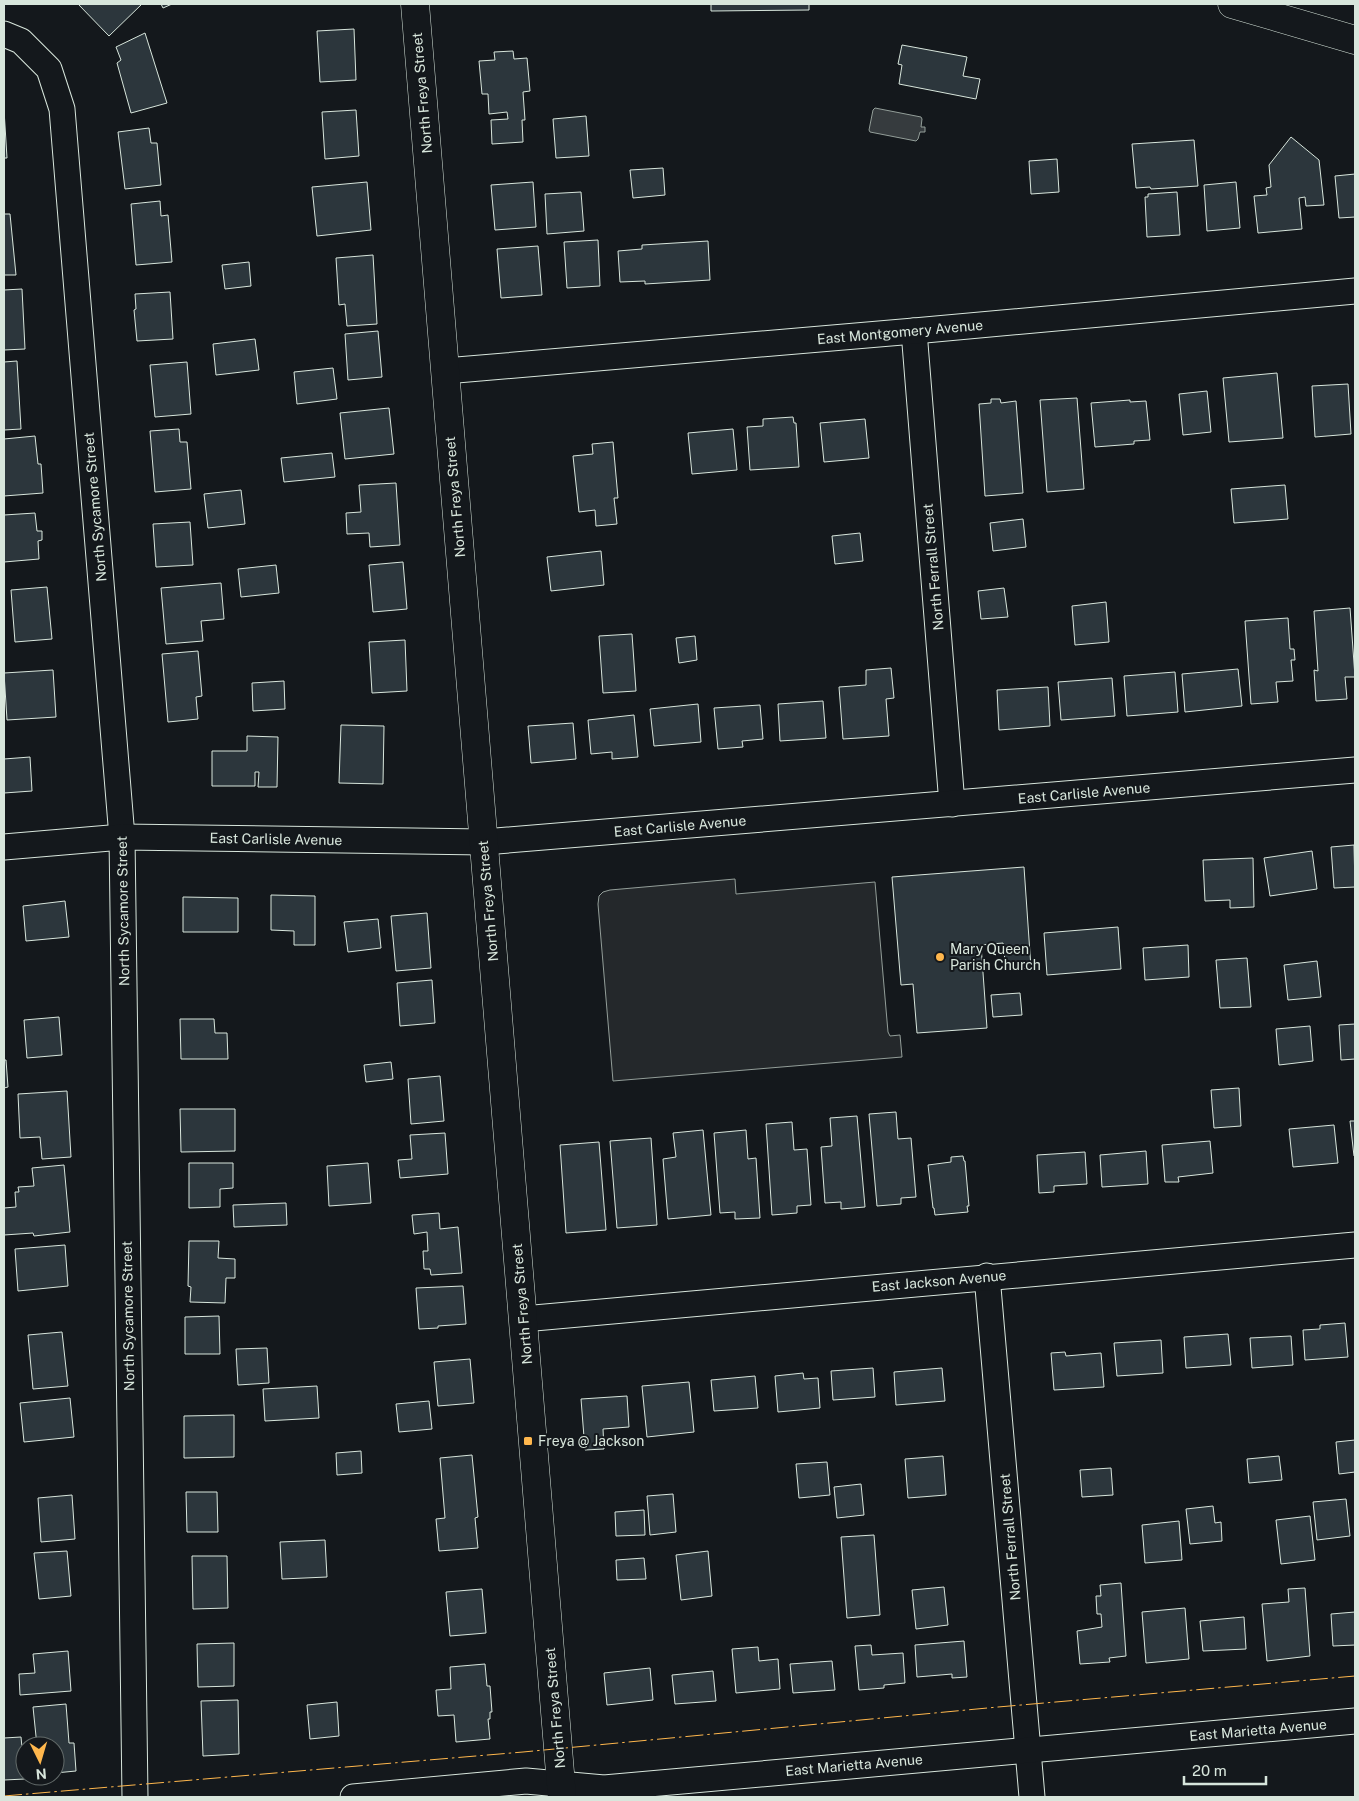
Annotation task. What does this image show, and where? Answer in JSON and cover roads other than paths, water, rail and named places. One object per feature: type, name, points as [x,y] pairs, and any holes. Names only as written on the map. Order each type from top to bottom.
[{"type":"street","name":"North Freya Street","points":[[415,4],[562,1791]]},
{"type":"street","points":[[1232,4],[1355,40]]},
{"type":"street","name":"North Sycamore Street","points":[[12,38],[49,69],[62,109],[122,837],[135,1797]]},
{"type":"street","name":"East Montgomery Avenue","points":[[445,371],[1355,291]]},
{"type":"street","name":"North Ferrall Street","points":[[914,331],[952,804]]},
{"type":"street","name":"East Carlisle Avenue","points":[[4,846],[122,837],[484,842],[1355,770]]},
{"type":"street","name":"East Jackson Avenue","points":[[523,1319],[987,1276],[1355,1245]]},
{"type":"street","name":"North Ferrall Street","points":[[987,1276],[1032,1797]]},
{"type":"street","name":"East Marietta Avenue","points":[[354,1797],[526,1781],[562,1791],[604,1788],[1355,1722]]},
{"type":"place","name":"Mary Queen Parish Church","points":[[940,957]]},
{"type":"place","name":"Freya @ Jackson","points":[[528,1441]]}]
